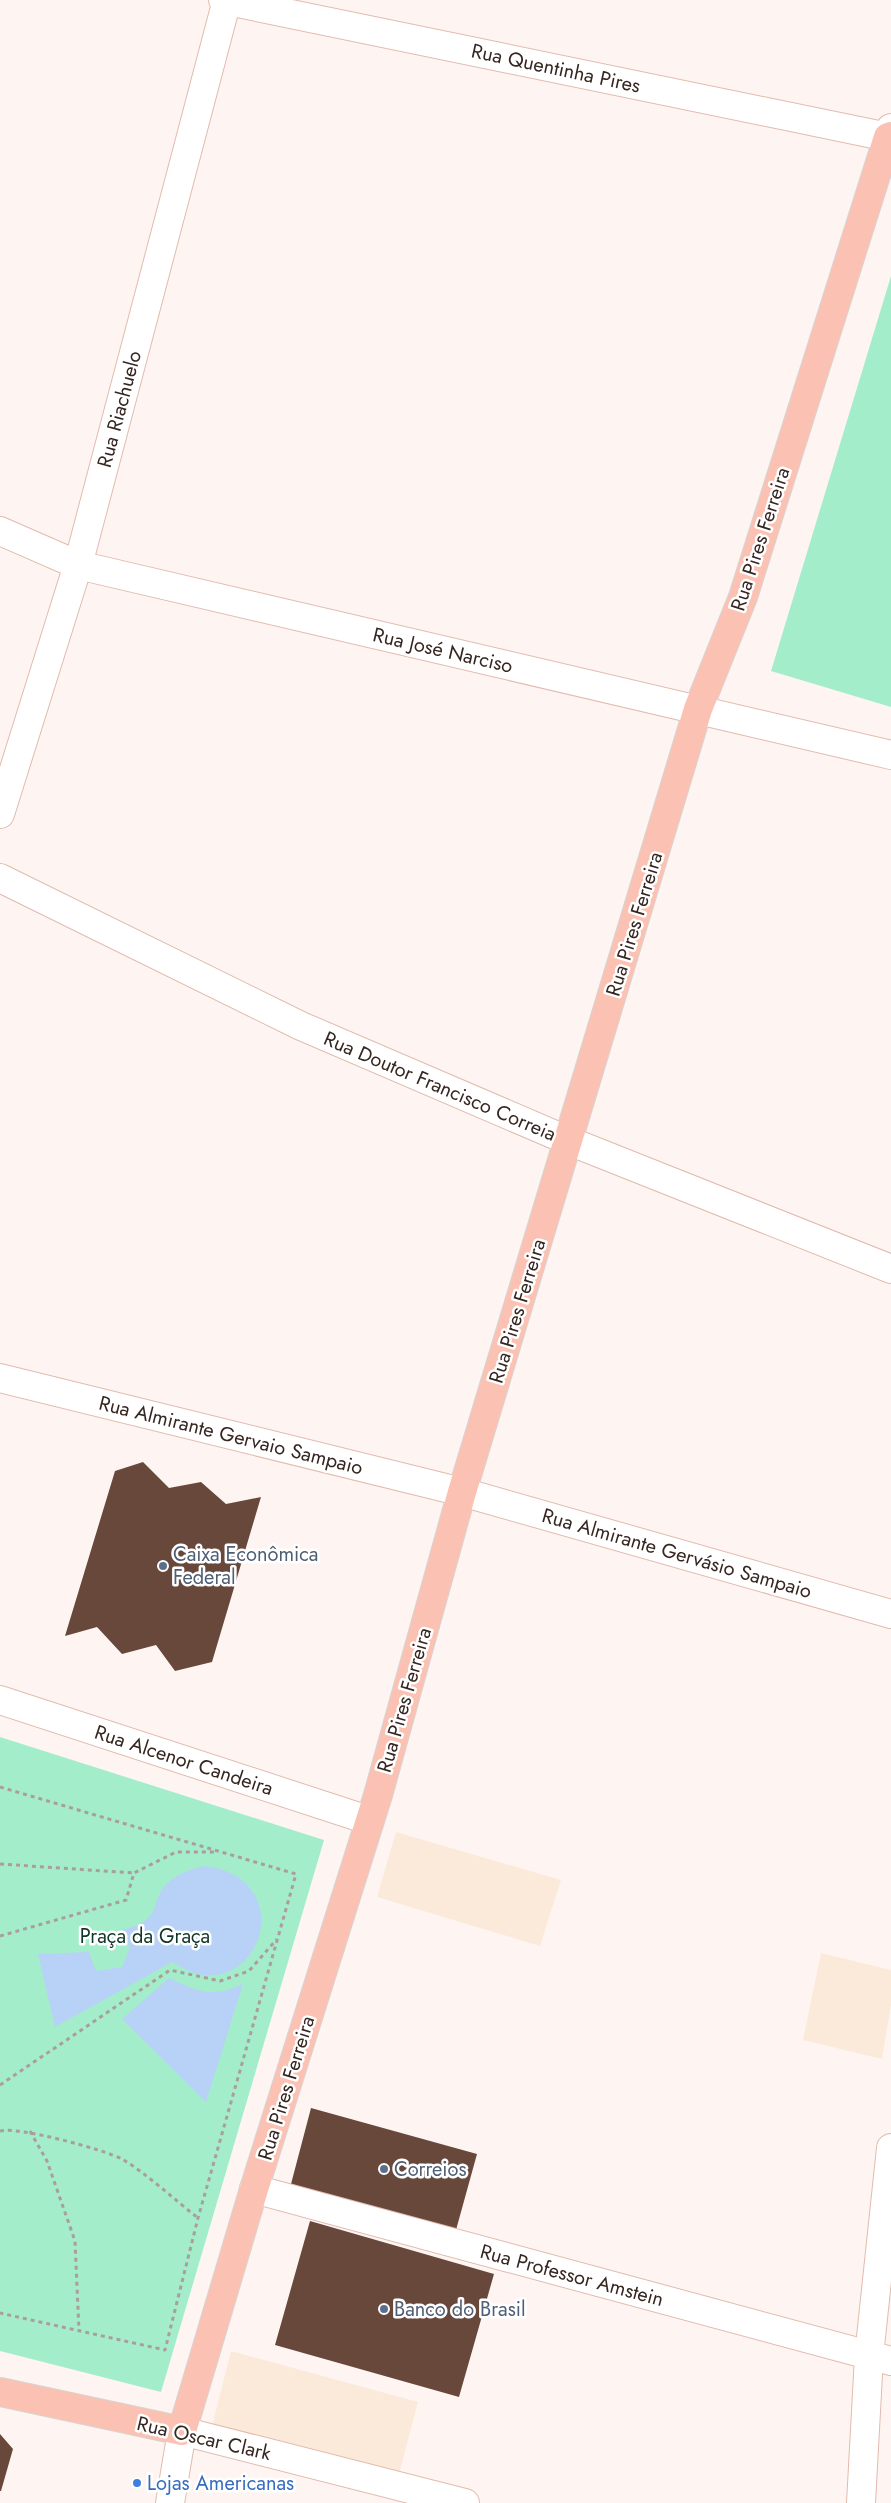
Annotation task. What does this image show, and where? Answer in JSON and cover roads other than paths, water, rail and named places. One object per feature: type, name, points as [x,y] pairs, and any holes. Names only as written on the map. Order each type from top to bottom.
[{"type":"main road","name":"Rua Pires Ferreira","points":[[182,2431],[254,2189],[368,1820],[378,1795],[462,1492],[698,709],[742,597],[890,134]]},
{"type":"main road","name":"Rua Oscar Clark","points":[[0,2392],[182,2431]]},
{"type":"street","name":"Rua Quentinha Pires","points":[[226,0],[890,134]]},
{"type":"street","name":"Rua Riachuelo","points":[[0,814],[78,565],[226,0]]},
{"type":"street","name":"Rua José Narciso","points":[[0,531],[78,565],[891,755]]},
{"type":"street","name":"Rua Doutor Francisco Correia","points":[[0,878],[301,1026],[569,1141],[891,1269]]},
{"type":"street","name":"Rua Almirante Gervaio Sampaio","points":[[0,1378],[462,1492]]},
{"type":"street","name":"Rua Almirante Gervásio Sampaio","points":[[462,1492],[891,1614]]},
{"type":"street","name":"Rua Alcenor Candeira","points":[[0,1700],[368,1820]]},
{"type":"street","points":[[861,2503],[880,2358],[891,2148]]},
{"type":"street","name":"Rua Professor Amstein","points":[[254,2189],[880,2358]]},
{"type":"street","name":"Rua Pires Ferreira","points":[[170,2503],[182,2431]]},
{"type":"street","name":"Rua Oscar Clark","points":[[182,2431],[465,2503]]},
{"type":"water","points":[[204,1866],[231,1873],[250,1888],[259,1906],[261,1926],[256,1945],[244,1961],[226,1972],[204,1975],[192,1972],[172,1962],[55,2027],[38,1954],[89,1952],[96,1971],[122,1967],[130,1947],[119,1931],[138,1925],[147,1919],[153,1911],[159,1895],[172,1879],[184,1872]]},
{"type":"water","points":[[169,1978],[206,1992],[223,1991],[243,1984],[206,2102],[122,2019]]},
{"type":"place","name":"Caixa Econômica Federal","points":[[163,1566]]},
{"type":"place","name":"Correios","points":[[384,2169]]},
{"type":"place","name":"Banco do Brasil","points":[[384,2309]]},
{"type":"place","name":"Lojas Americanas","points":[[137,2483]]},
{"type":"park label","name":"Praça da Graça","points":[[145,1936]]}]
